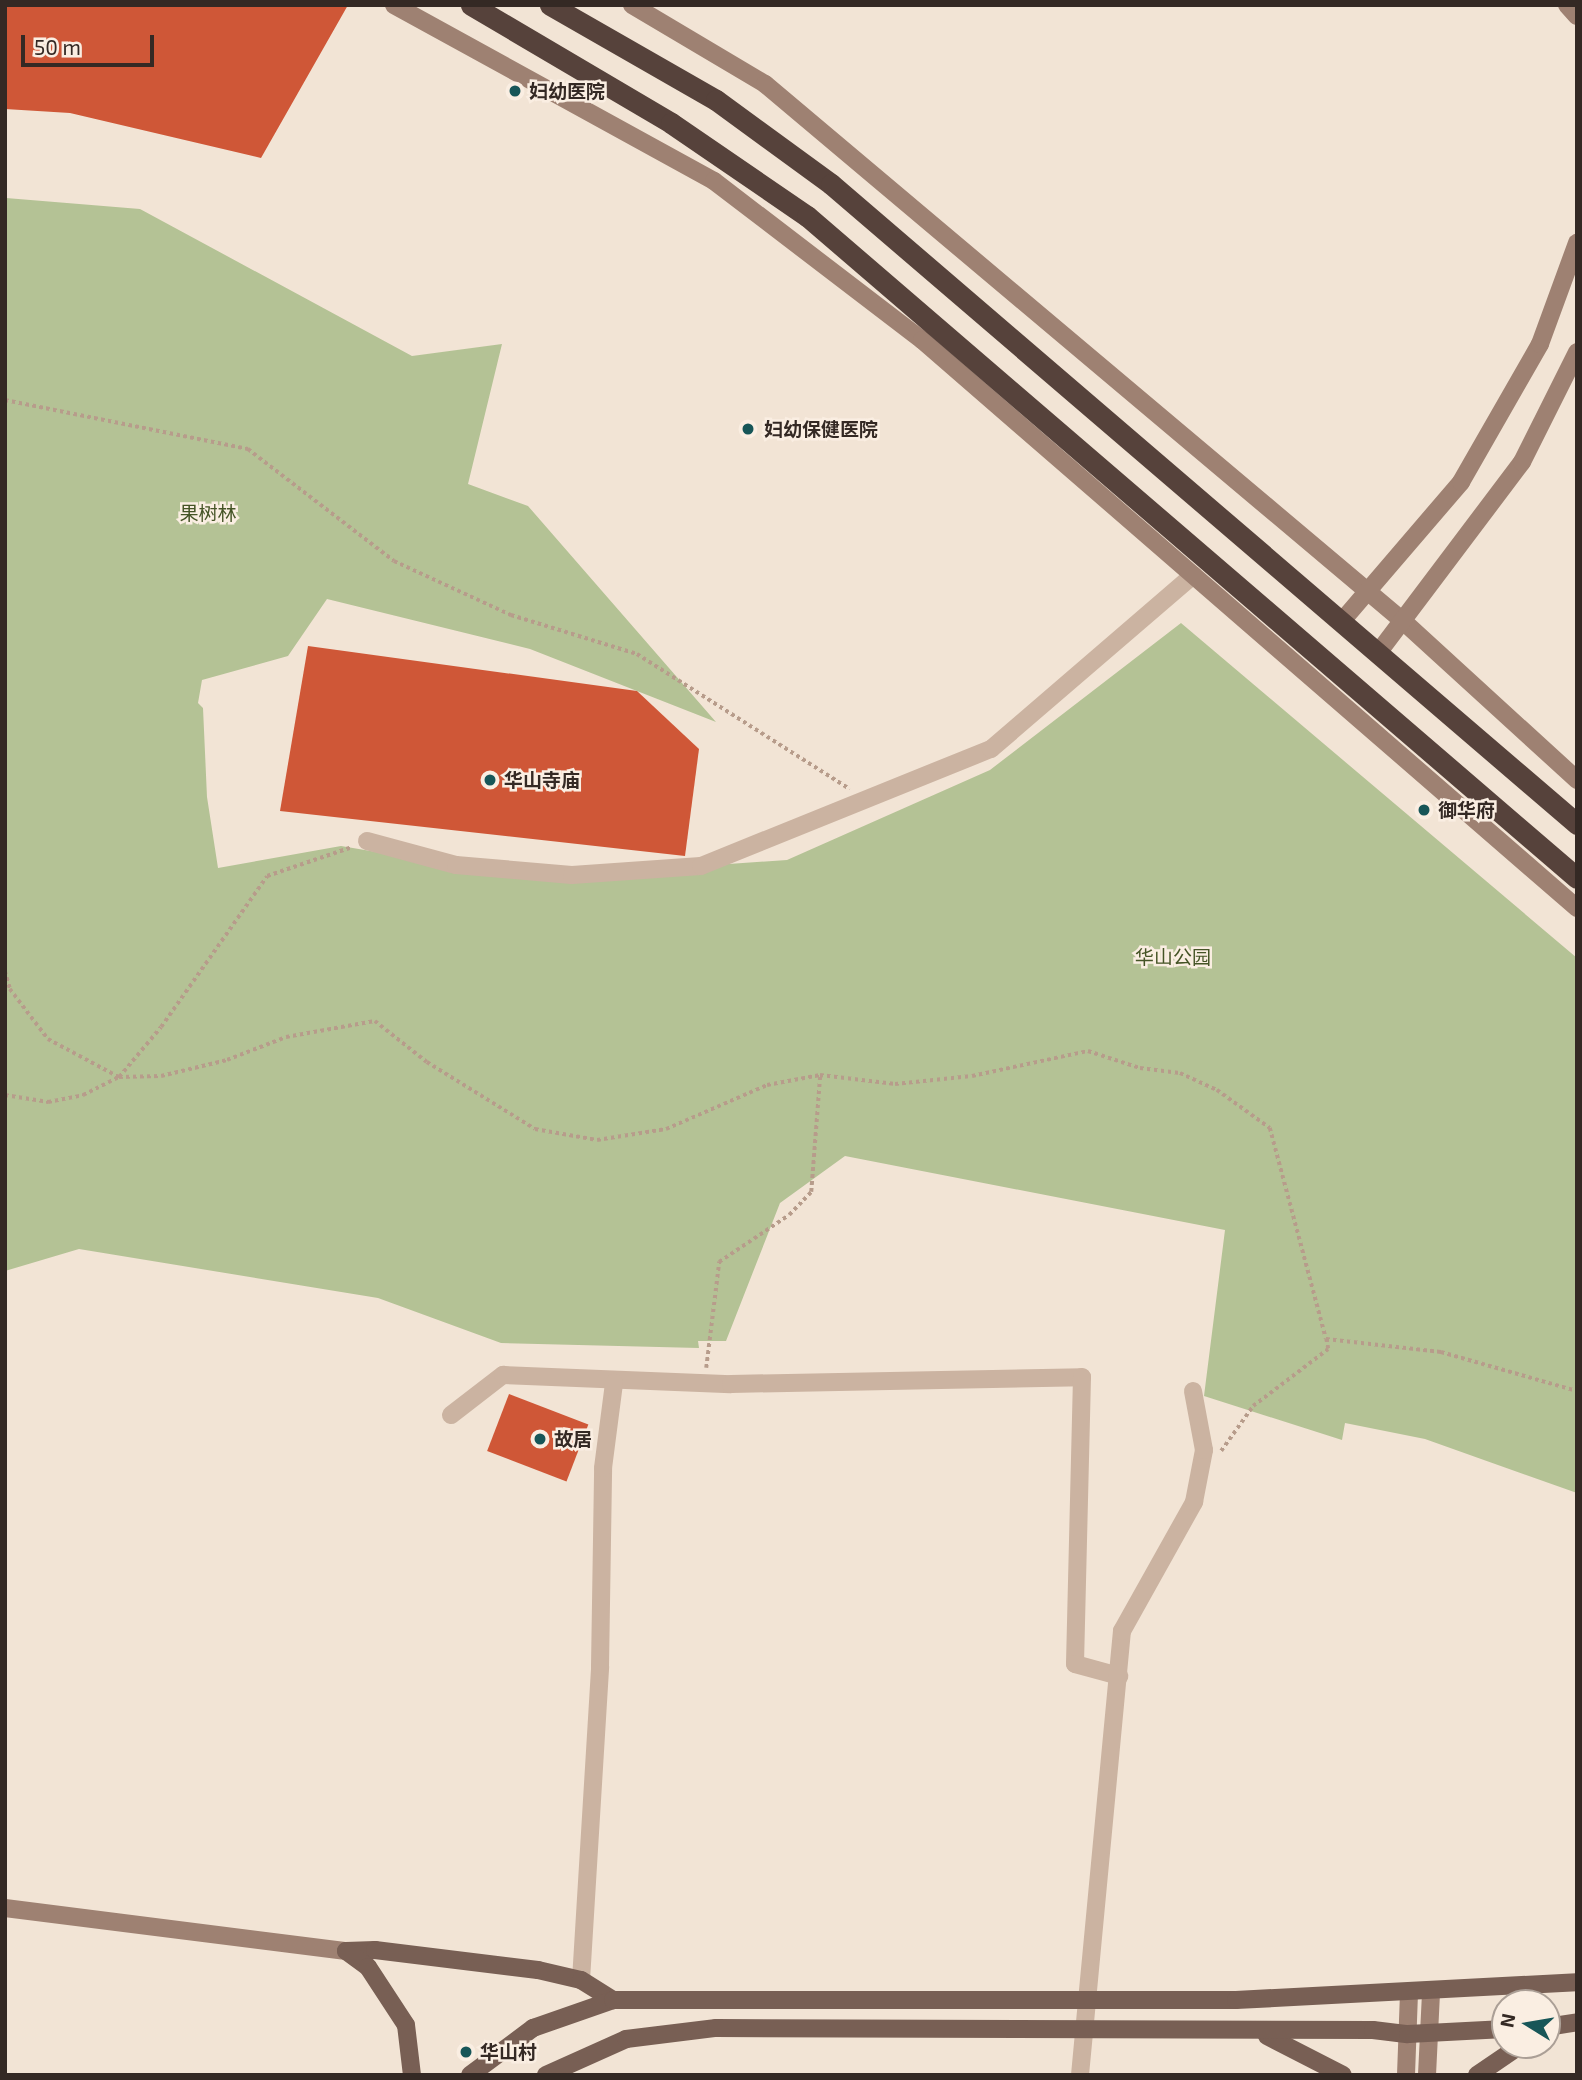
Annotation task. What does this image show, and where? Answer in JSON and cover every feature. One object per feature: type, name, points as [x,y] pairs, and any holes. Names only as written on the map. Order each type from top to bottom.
[{"type":"highway","points":[[471,5],[671,123],[807,216],[1577,878]]},
{"type":"highway","points":[[550,5],[716,100],[831,184],[1577,824]]},
{"type":"main road","points":[[346,1951],[375,1950],[581,1980],[613,2000]]},
{"type":"main road","points":[[346,1951],[368,1967],[406,2025],[412,2075]]},
{"type":"main road","points":[[470,2075],[533,2028],[613,2000],[1409,1995],[1577,1982]]},
{"type":"main road","points":[[546,2075],[626,2039],[716,2028],[1260,2033],[1373,2030],[1408,2034],[1491,2029]]},
{"type":"main road","points":[[1260,2033],[1343,2075]]},
{"type":"main road","points":[[1477,2075],[1500,2059]]},
{"type":"street","points":[[394,5],[713,181],[922,340],[1577,908]]},
{"type":"street","points":[[632,5],[765,84],[1366,593],[1403,621],[1577,780]]},
{"type":"street","points":[[1567,5],[1577,16]]},
{"type":"street","points":[[1342,621],[1461,482],[1540,344],[1577,243]]},
{"type":"street","points":[[1378,653],[1522,462],[1577,352]]},
{"type":"street","points":[[367,841],[456,865],[572,875],[701,866],[870,801],[991,749],[1193,575]]},
{"type":"street","points":[[451,1415],[503,1375],[614,1383],[704,1384],[1082,1377],[1075,1664],[1119,1676]]},
{"type":"street","points":[[581,1980],[600,1681],[603,1468],[614,1383]]},
{"type":"street","points":[[1080,2075],[1092,1999],[1122,1631],[1194,1502],[1204,1450],[1193,1391]]},
{"type":"street","points":[[5,1908],[346,1951]]},
{"type":"street","points":[[1427,2075],[1432,2031],[1431,1993]]},
{"type":"street","points":[[1406,2075],[1409,1995]]},
{"type":"path","points":[[5,400],[248,449],[394,561],[511,615],[637,654],[870,801]]},
{"type":"path","points":[[5,1095],[48,1102],[83,1095],[119,1077],[161,1027],[267,876],[367,841]]},
{"type":"path","points":[[5,971],[10,989],[48,1039],[119,1077],[161,1076],[227,1060],[286,1037],[375,1021],[427,1062],[535,1129],[597,1140],[666,1129],[767,1085],[820,1075],[895,1084],[996,1072],[1088,1051],[1140,1068],[1180,1073],[1217,1090],[1270,1128],[1328,1349],[1253,1406],[1216,1458]]},
{"type":"path","points":[[704,1384],[719,1262],[789,1214],[811,1192],[820,1075]]},
{"type":"path","points":[[1326,1339],[1441,1352],[1577,1391]]},
{"type":"green space","name":"华山公园","points":[[6,198],[140,209],[412,356],[502,344],[468,484],[528,506],[716,722],[530,649],[327,599],[288,656],[202,680],[198,703],[203,708],[207,797],[218,868],[341,846],[530,878],[787,860],[990,770],[1181,623],[1577,958],[1577,1493],[1425,1439],[1345,1423],[1342,1440],[1204,1396],[1225,1230],[845,1156],[780,1203],[726,1341],[698,1341],[699,1348],[501,1343],[378,1298],[79,1249],[5,1271]]},
{"type":"building","points":[[5,5],[348,5],[261,158],[70,113],[5,109]]},
{"type":"building","name":"华山寺庙","points":[[308,646],[637,691],[699,749],[685,856],[280,811]]},
{"type":"building","name":"故居","points":[[509,1394],[588,1424],[566,1481],[487,1451]]},
{"type":"place","name":"妇幼医院","points":[[515,91]]},
{"type":"place","name":"妇幼保健医院","points":[[748,429]]},
{"type":"place","name":"华山寺庙","points":[[490,780]]},
{"type":"place","name":"御华府","points":[[1424,810]]},
{"type":"place","name":"故居","points":[[540,1439]]},
{"type":"place","name":"华山村","points":[[466,2052]]},
{"type":"park label","name":"果树林","points":[[208,513]]}]
